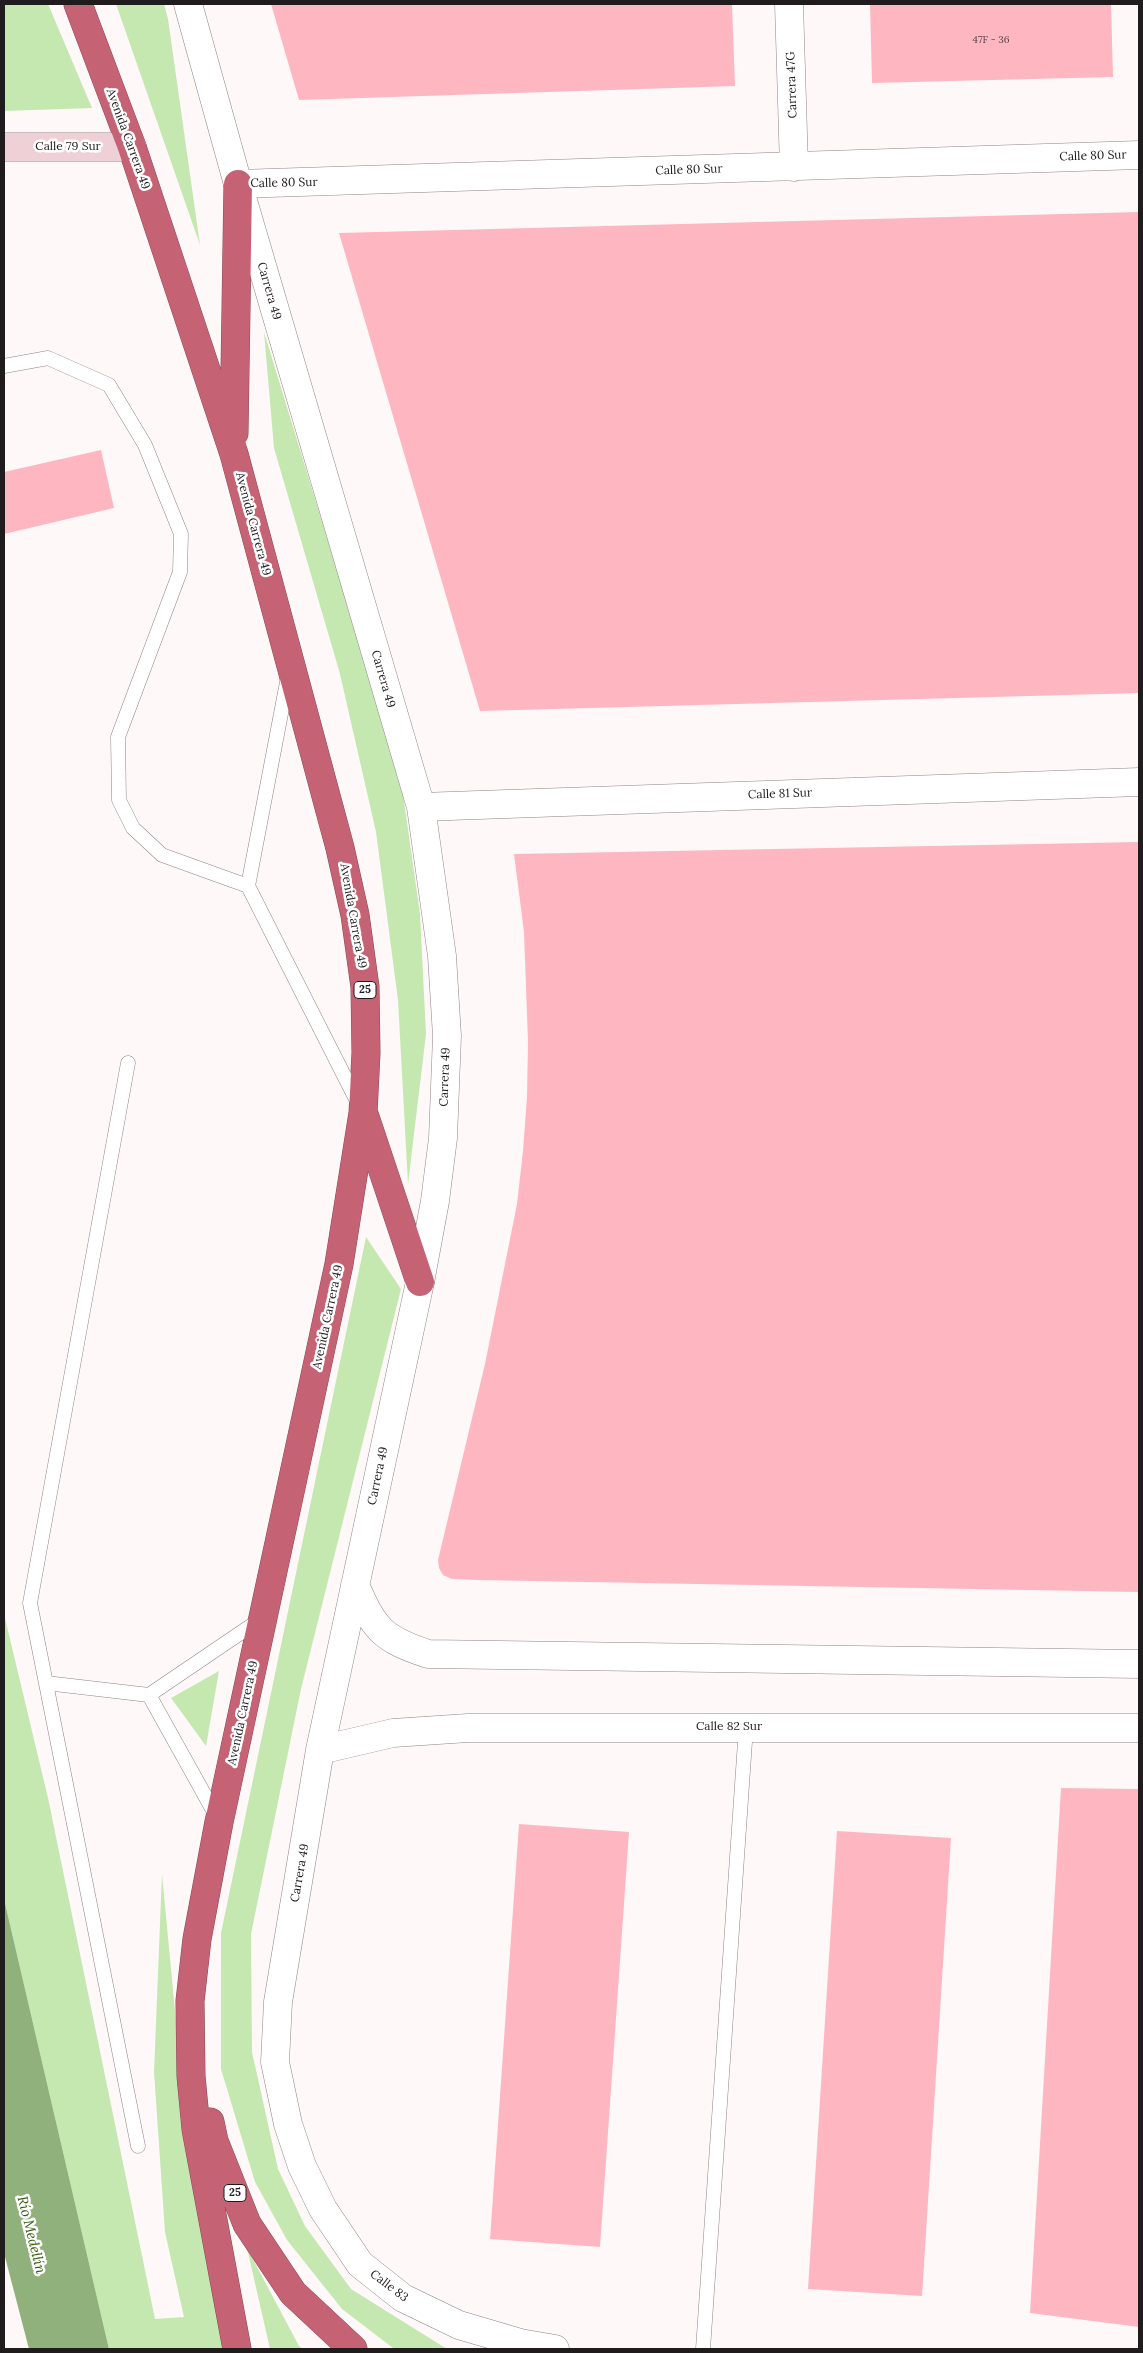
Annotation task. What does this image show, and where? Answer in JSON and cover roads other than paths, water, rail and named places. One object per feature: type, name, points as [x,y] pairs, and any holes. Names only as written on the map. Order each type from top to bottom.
[{"type":"highway","name":"Avenida Carrera 49","points":[[78,4],[132,147],[234,454],[340,848],[355,915],[365,987],[366,1053],[363,1113],[339,1264],[220,1822],[197,1939],[190,2001]]},
{"type":"highway","points":[[234,454],[238,184]]},
{"type":"highway","points":[[363,1113],[420,1282]]},
{"type":"highway","points":[[190,2001],[191,2076],[196,2129],[237,2349]]},
{"type":"highway","name":"25","points":[[190,2001],[195,2053],[214,2141],[248,2224],[293,2293],[353,2349]]},
{"type":"street","name":"Carrera 49","points":[[188,4],[238,184],[421,807],[442,956],[447,1036],[443,1138],[435,1201],[420,1282],[320,1750],[278,2002],[275,2062],[288,2124],[302,2166]]},
{"type":"street","name":"Carrera 47G","points":[[789,4],[794,167]]},
{"type":"street","name":"Calle 79 Sur","points":[[4,147],[132,147]]},
{"type":"street","name":"Calle 80 Sur","points":[[238,184],[1139,155]]},
{"type":"street","name":"Calle 81 Sur","points":[[421,807],[1139,782]]},
{"type":"street","points":[[355,1585],[366,1610],[378,1629],[402,1646],[428,1654],[1139,1664]]},
{"type":"street","name":"Calle 82 Sur","points":[[320,1750],[393,1733],[434,1729],[746,1727],[1139,1728]]},
{"type":"street","name":"Calle 83","points":[[302,2166],[323,2210],[360,2264],[403,2298],[459,2325],[520,2343],[555,2349]]},
{"type":"lane","points":[[4,366],[48,358],[109,385],[145,444],[181,534],[180,572],[118,737],[119,800],[133,828],[162,855],[248,886]]},
{"type":"lane","points":[[291,664],[248,886],[363,1113]]},
{"type":"lane","points":[[128,1063],[30,1603],[138,2146]]},
{"type":"lane","points":[[46,1683],[149,1695],[263,1617]]},
{"type":"lane","points":[[149,1695],[220,1822]]},
{"type":"lane","points":[[703,2349],[746,1727]]},
{"type":"water","name":"Río Medellín","points":[[4,1899],[109,2349],[29,2349],[4,2253]]}]
